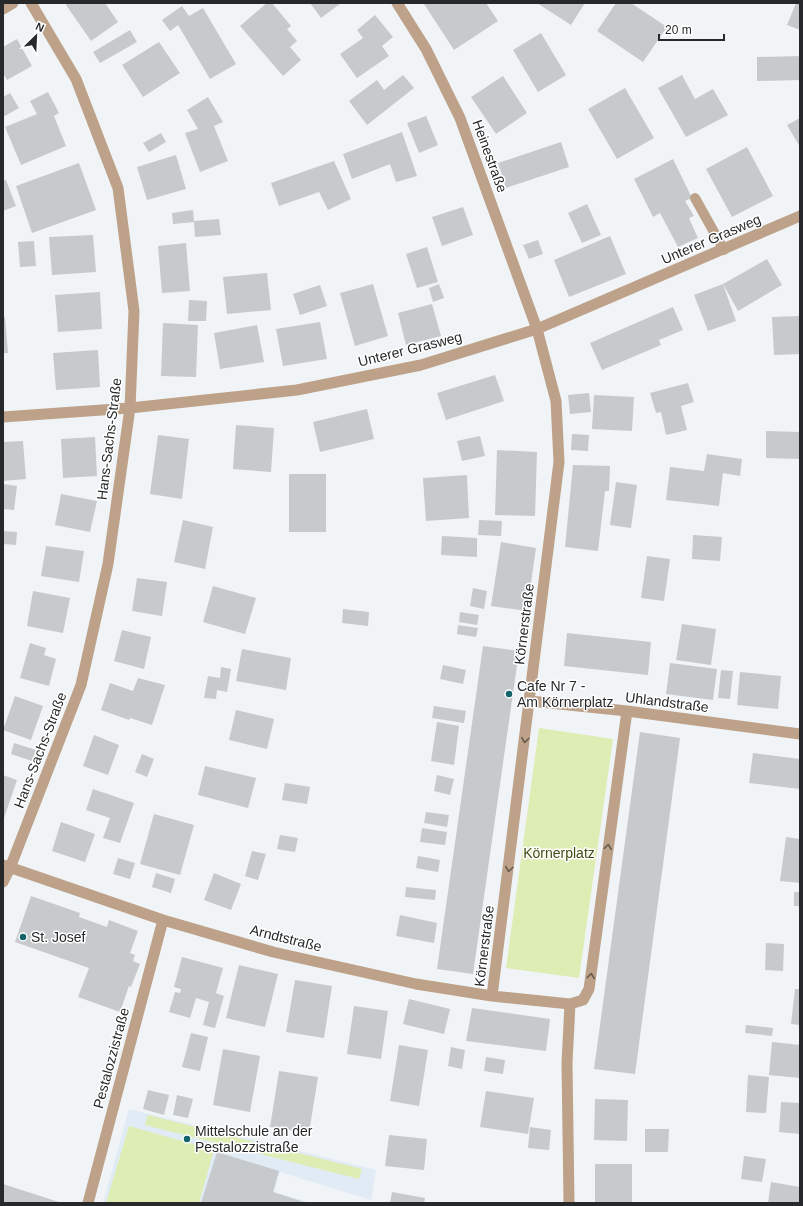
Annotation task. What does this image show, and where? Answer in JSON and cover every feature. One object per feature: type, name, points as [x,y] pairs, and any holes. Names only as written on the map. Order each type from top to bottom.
[{"type":"street","name":"Hans-Sachs-Straße","points":[[3,882],[7,867],[81,685],[108,564],[130,408],[134,311],[118,188],[76,79],[31,3]]},
{"type":"street","name":"Heinestraße","points":[[397,3],[426,49],[460,118],[538,329]]},
{"type":"street","name":"Unterer Grasweg","points":[[3,417],[130,408],[297,390],[420,365],[538,329],[800,216]]},
{"type":"street","name":"Körnerstraße","points":[[492,996],[559,462],[556,401],[538,329]]},
{"type":"street","name":"Uhlandstraße","points":[[530,701],[627,711],[800,734]]},
{"type":"street","points":[[569,1203],[568,1063],[570,1004],[583,1000],[589,989],[627,711]]},
{"type":"street","name":"Arndtstraße","points":[[7,867],[163,920],[273,952],[416,984],[492,996],[570,1004]]},
{"type":"street","name":"Pestalozzistraße","points":[[88,1203],[163,920]]},
{"type":"lane","points":[[695,198],[724,250]]},
{"type":"shaded area","name":"Mittelschule an der Pestalozzistraße","points":[[129,1109],[376,1170],[371,1200],[280,1172],[274,1192],[312,1203],[103,1203]]},
{"type":"green space","name":"Körnerplatz","points":[[539,728],[613,739],[579,978],[506,968]]},
{"type":"green space","points":[[148,1115],[362,1169],[359,1179],[145,1125]]},
{"type":"green space","points":[[129,1126],[214,1150],[199,1203],[106,1203]]},
{"type":"building","points":[[68,3],[105,3],[118,22],[91,41],[66,5]]},
{"type":"building","points":[[267,3],[272,3],[291,26],[287,29],[297,41],[290,47],[301,60],[283,76],[240,26]]},
{"type":"building","points":[[310,3],[341,3],[321,18]]},
{"type":"building","points":[[486,3],[498,21],[454,50],[424,4]]},
{"type":"building","points":[[537,3],[585,3],[571,25]]},
{"type":"building","points":[[616,3],[631,3],[667,27],[643,62],[597,31]]},
{"type":"building","points":[[796,3],[800,3],[800,30],[787,25]]},
{"type":"building","points":[[182,6],[189,16],[203,8],[236,64],[210,79],[178,25],[170,31],[162,20]]},
{"type":"building","points":[[375,15],[393,37],[382,46],[389,56],[357,78],[340,54],[363,38],[357,30]]},
{"type":"building","points":[[130,30],[137,42],[100,63],[93,52]]},
{"type":"building","points":[[541,33],[566,75],[538,92],[513,50]]},
{"type":"building","points":[[17,39],[32,66],[7,80],[3,73],[3,47]]},
{"type":"building","points":[[159,42],[180,73],[143,97],[122,65]]},
{"type":"building","points":[[800,56],[800,80],[757,81],[757,57]]},
{"type":"building","points":[[403,75],[414,88],[367,125],[349,101],[377,80],[384,90]]},
{"type":"building","points":[[682,75],[695,99],[713,89],[728,115],[686,137],[658,88]]},
{"type":"building","points":[[503,76],[527,113],[496,134],[471,97]]},
{"type":"building","points":[[625,88],[654,138],[617,159],[588,109]]},
{"type":"building","points":[[48,92],[59,113],[54,116],[66,146],[21,165],[5,127],[37,114],[30,101]]},
{"type":"building","points":[[10,93],[19,108],[3,117],[3,97]]},
{"type":"building","points":[[208,97],[223,122],[214,126],[228,161],[200,172],[185,133],[198,129],[187,110]]},
{"type":"building","points":[[426,116],[438,145],[419,153],[407,123]]},
{"type":"building","points":[[800,118],[800,147],[787,125]]},
{"type":"building","points":[[402,132],[417,176],[396,182],[390,164],[352,179],[343,154]]},
{"type":"building","points":[[161,133],[166,142],[149,152],[143,143]]},
{"type":"building","points":[[561,142],[569,167],[506,188],[498,163]]},
{"type":"building","points":[[747,147],[773,196],[732,217],[706,169]]},
{"type":"building","points":[[176,155],[186,189],[147,200],[137,167]]},
{"type":"building","points":[[673,159],[692,198],[685,201],[694,216],[689,218],[698,238],[678,247],[660,213],[653,217],[634,179]]},
{"type":"building","points":[[334,161],[351,199],[328,210],[319,192],[279,206],[271,183]]},
{"type":"building","points":[[79,163],[96,210],[32,233],[16,186]]},
{"type":"building","points":[[6,180],[16,206],[3,211],[3,181]]},
{"type":"building","points":[[587,204],[601,235],[582,243],[568,213]]},
{"type":"building","points":[[463,207],[473,235],[442,246],[432,217]]},
{"type":"building","points":[[193,210],[194,221],[219,219],[221,235],[195,237],[194,222],[173,224],[172,213]]},
{"type":"building","points":[[93,235],[96,272],[52,275],[49,237]]},
{"type":"building","points":[[610,236],[626,274],[569,297],[554,260]]},
{"type":"building","points":[[538,240],[543,254],[529,259],[523,245]]},
{"type":"building","points":[[34,241],[36,266],[20,267],[18,242]]},
{"type":"building","points":[[186,243],[190,291],[162,293],[158,246]]},
{"type":"building","points":[[427,247],[438,282],[417,288],[406,254]]},
{"type":"building","points":[[767,259],[782,285],[738,311],[723,284]]},
{"type":"building","points":[[267,273],[271,310],[227,314],[223,277]]},
{"type":"building","points":[[373,284],[388,336],[355,346],[340,293]]},
{"type":"building","points":[[439,284],[444,298],[433,302],[429,288]]},
{"type":"building","points":[[723,284],[736,321],[708,331],[694,295]]},
{"type":"building","points":[[320,285],[327,306],[300,315],[293,294]]},
{"type":"building","points":[[100,292],[102,329],[58,332],[55,295]]},
{"type":"building","points":[[189,300],[207,301],[206,321],[188,321]]},
{"type":"building","points":[[432,304],[441,336],[406,345],[398,313]]},
{"type":"building","points":[[673,307],[683,330],[659,340],[661,345],[602,370],[590,343]]},
{"type":"building","points":[[800,316],[800,354],[774,355],[772,317]]},
{"type":"building","points":[[3,317],[5,317],[8,353],[3,353]]},
{"type":"building","points":[[320,322],[327,359],[283,366],[276,329]]},
{"type":"building","points":[[163,323],[198,325],[196,377],[161,376]]},
{"type":"building","points":[[257,325],[264,362],[220,369],[214,333]]},
{"type":"building","points":[[98,350],[100,387],[56,390],[53,353]]},
{"type":"building","points":[[495,375],[504,401],[446,420],[437,393]]},
{"type":"building","points":[[688,383],[694,402],[681,406],[687,430],[666,435],[661,412],[656,413],[650,393]]},
{"type":"building","points":[[589,393],[591,412],[570,414],[568,395]]},
{"type":"building","points":[[594,395],[634,397],[632,431],[592,429]]},
{"type":"building","points":[[367,409],[374,439],[320,452],[313,422]]},
{"type":"building","points":[[236,425],[274,428],[271,472],[233,469]]},
{"type":"building","points":[[766,431],[800,432],[800,459],[766,458]]},
{"type":"building","points":[[572,434],[589,435],[588,451],[571,450]]},
{"type":"building","points":[[158,435],[189,439],[182,499],[150,494]]},
{"type":"building","points":[[480,436],[485,456],[462,461],[457,441]]},
{"type":"building","points":[[95,437],[97,476],[63,478],[61,439]]},
{"type":"building","points":[[23,441],[26,479],[3,481],[3,442]]},
{"type":"building","points":[[497,450],[537,452],[535,516],[495,515]]},
{"type":"building","points":[[707,454],[742,459],[740,476],[723,473],[719,506],[666,500],[670,467],[704,471]]},
{"type":"building","points":[[573,465],[610,466],[609,491],[605,491],[598,551],[565,547]]},
{"type":"building","points":[[289,474],[326,474],[326,532],[289,532]]},
{"type":"building","points":[[467,475],[469,518],[426,521],[423,478]]},
{"type":"building","points":[[616,482],[637,485],[631,528],[610,525]]},
{"type":"building","points":[[3,484],[17,486],[14,510],[3,509]]},
{"type":"building","points":[[61,494],[97,501],[90,532],[55,525]]},
{"type":"building","points":[[183,520],[213,527],[205,569],[174,562]]},
{"type":"building","points":[[479,520],[502,521],[501,536],[478,535]]},
{"type":"building","points":[[3,531],[17,532],[16,545],[3,544]]},
{"type":"building","points":[[693,535],[722,537],[720,561],[692,559]]},
{"type":"building","points":[[442,536],[477,538],[477,557],[441,555]]},
{"type":"building","points":[[501,542],[536,548],[527,611],[491,606]]},
{"type":"building","points":[[46,546],[84,551],[79,582],[41,576]]},
{"type":"building","points":[[647,556],[670,559],[664,601],[641,598]]},
{"type":"building","points":[[137,578],[167,582],[162,616],[132,611]]},
{"type":"building","points":[[213,586],[256,598],[245,634],[203,622]]},
{"type":"building","points":[[473,588],[487,591],[484,609],[470,606]]},
{"type":"building","points":[[33,591],[70,598],[63,633],[27,626]]},
{"type":"building","points":[[343,609],[369,612],[368,626],[342,623]]},
{"type":"building","points":[[460,612],[479,615],[477,625],[459,622]]},
{"type":"building","points":[[682,624],[716,629],[711,665],[676,660]]},
{"type":"building","points":[[458,625],[478,628],[476,637],[457,634]]},
{"type":"building","points":[[122,630],[151,637],[144,669],[114,661]]},
{"type":"building","points":[[567,633],[651,642],[648,675],[564,666]]},
{"type":"building","points":[[30,643],[46,648],[44,655],[56,659],[49,686],[20,678]]},
{"type":"building","points":[[483,646],[519,651],[473,974],[437,969]]},
{"type":"building","points":[[242,649],[291,658],[286,690],[236,681]]},
{"type":"building","points":[[670,663],[717,669],[713,700],[666,694]]},
{"type":"building","points":[[443,665],[466,670],[463,684],[440,679]]},
{"type":"building","points":[[221,667],[231,669],[227,692],[217,690],[216,699],[204,698],[208,676],[220,678]]},
{"type":"building","points":[[721,670],[733,671],[730,699],[718,698]]},
{"type":"building","points":[[740,672],[781,676],[778,709],[737,705]]},
{"type":"building","points":[[138,678],[165,685],[152,725],[130,718],[129,720],[101,710],[110,683],[133,691]]},
{"type":"building","points":[[15,696],[43,706],[31,740],[3,730]]},
{"type":"building","points":[[434,706],[466,711],[464,723],[432,718]]},
{"type":"building","points":[[236,710],[274,719],[267,749],[229,740]]},
{"type":"building","points":[[437,722],[459,726],[454,765],[431,761]]},
{"type":"building","points":[[640,732],[680,738],[635,1074],[594,1069]]},
{"type":"building","points":[[94,735],[119,745],[108,775],[83,766]]},
{"type":"building","points":[[14,743],[36,750],[32,761],[11,754]]},
{"type":"building","points":[[753,753],[800,759],[800,789],[749,783]]},
{"type":"building","points":[[142,754],[154,759],[147,777],[135,772]]},
{"type":"building","points":[[205,766],[256,778],[248,808],[198,795]]},
{"type":"building","points":[[3,775],[17,780],[3,821]]},
{"type":"building","points":[[437,775],[454,779],[450,795],[434,791]]},
{"type":"building","points":[[285,783],[310,787],[307,804],[282,800]]},
{"type":"building","points":[[93,789],[134,803],[120,843],[103,838],[110,818],[86,810]]},
{"type":"building","points":[[426,812],[449,815],[447,827],[424,823]]},
{"type":"building","points":[[154,814],[194,825],[180,875],[140,864]]},
{"type":"building","points":[[61,822],[95,834],[85,862],[52,851]]},
{"type":"building","points":[[422,828],[447,832],[445,845],[420,842]]},
{"type":"building","points":[[280,835],[298,838],[295,852],[277,849]]},
{"type":"building","points":[[786,837],[800,839],[800,883],[780,881]]},
{"type":"building","points":[[252,851],[266,854],[258,880],[245,876]]},
{"type":"building","points":[[418,856],[440,860],[438,872],[416,868]]},
{"type":"building","points":[[118,858],[135,863],[130,879],[113,874]]},
{"type":"building","points":[[156,873],[175,879],[171,893],[152,887]]},
{"type":"building","points":[[214,873],[241,884],[231,910],[204,900]]},
{"type":"building","points":[[406,887],[436,890],[435,900],[405,897]]},
{"type":"building","points":[[794,892],[800,892],[800,906],[794,906]]},
{"type":"building","points":[[31,896],[80,913],[79,917],[107,927],[109,920],[138,931],[130,953],[135,955],[133,961],[140,964],[131,987],[129,986],[120,1012],[78,997],[89,968],[15,942]]},
{"type":"building","points":[[400,915],[437,923],[434,943],[396,936]]},
{"type":"building","points":[[766,943],[784,944],[783,971],[765,970]]},
{"type":"building","points":[[182,957],[223,968],[216,993],[224,996],[215,1028],[203,1025],[209,1002],[196,998],[190,1018],[169,1012],[175,992],[180,993],[181,989],[174,987]]},
{"type":"building","points":[[239,965],[278,974],[265,1027],[226,1018]]},
{"type":"building","points":[[295,980],[332,986],[324,1038],[286,1032]]},
{"type":"building","points":[[795,989],[800,989],[800,1025],[791,1024]]},
{"type":"building","points":[[409,999],[450,1009],[444,1034],[403,1024]]},
{"type":"building","points":[[354,1006],[388,1011],[381,1059],[347,1054]]},
{"type":"building","points":[[472,1008],[550,1019],[546,1051],[466,1041]]},
{"type":"building","points":[[746,1025],[773,1028],[772,1036],[745,1033]]},
{"type":"building","points":[[191,1033],[208,1037],[200,1071],[182,1067]]},
{"type":"building","points":[[772,1042],[800,1045],[800,1078],[769,1075]]},
{"type":"building","points":[[399,1045],[428,1050],[419,1106],[390,1101]]},
{"type":"building","points":[[451,1047],[465,1050],[462,1069],[448,1066]]},
{"type":"building","points":[[223,1049],[260,1056],[250,1112],[213,1105]]},
{"type":"building","points":[[486,1057],[505,1060],[503,1074],[484,1071]]},
{"type":"building","points":[[279,1071],[318,1077],[309,1133],[270,1127]]},
{"type":"building","points":[[748,1075],[769,1077],[766,1113],[746,1112]]},
{"type":"building","points":[[148,1090],[169,1095],[164,1115],[143,1109]]},
{"type":"building","points":[[486,1091],[534,1098],[528,1134],[480,1127]]},
{"type":"building","points":[[177,1095],[193,1099],[188,1118],[173,1115]]},
{"type":"building","points":[[595,1099],[628,1100],[627,1141],[594,1140]]},
{"type":"building","points":[[781,1102],[800,1103],[800,1134],[779,1132]]},
{"type":"building","points":[[530,1127],[551,1130],[549,1150],[528,1148]]},
{"type":"building","points":[[645,1129],[669,1129],[668,1152],[645,1152]]},
{"type":"building","points":[[389,1135],[427,1139],[424,1170],[385,1166]]},
{"type":"building","points":[[217,1152],[279,1171],[273,1192],[307,1203],[201,1203]]},
{"type":"building","points":[[744,1156],[766,1159],[762,1182],[741,1179]]},
{"type":"building","points":[[595,1164],[632,1164],[632,1203],[595,1203]]},
{"type":"building","points":[[771,1182],[800,1187],[800,1203],[768,1203]]},
{"type":"building","points":[[3,1184],[62,1203],[3,1203]]},
{"type":"building","points":[[392,1192],[425,1198],[424,1203],[390,1203]]},
{"type":"place","name":"Cafe Nr 7 - Am Körnerplatz","points":[[509,694]]},
{"type":"place","name":"St. Josef","points":[[23,937]]},
{"type":"place","name":"Mittelschule an der Pestalozzistraße","points":[[187,1139]]}]
